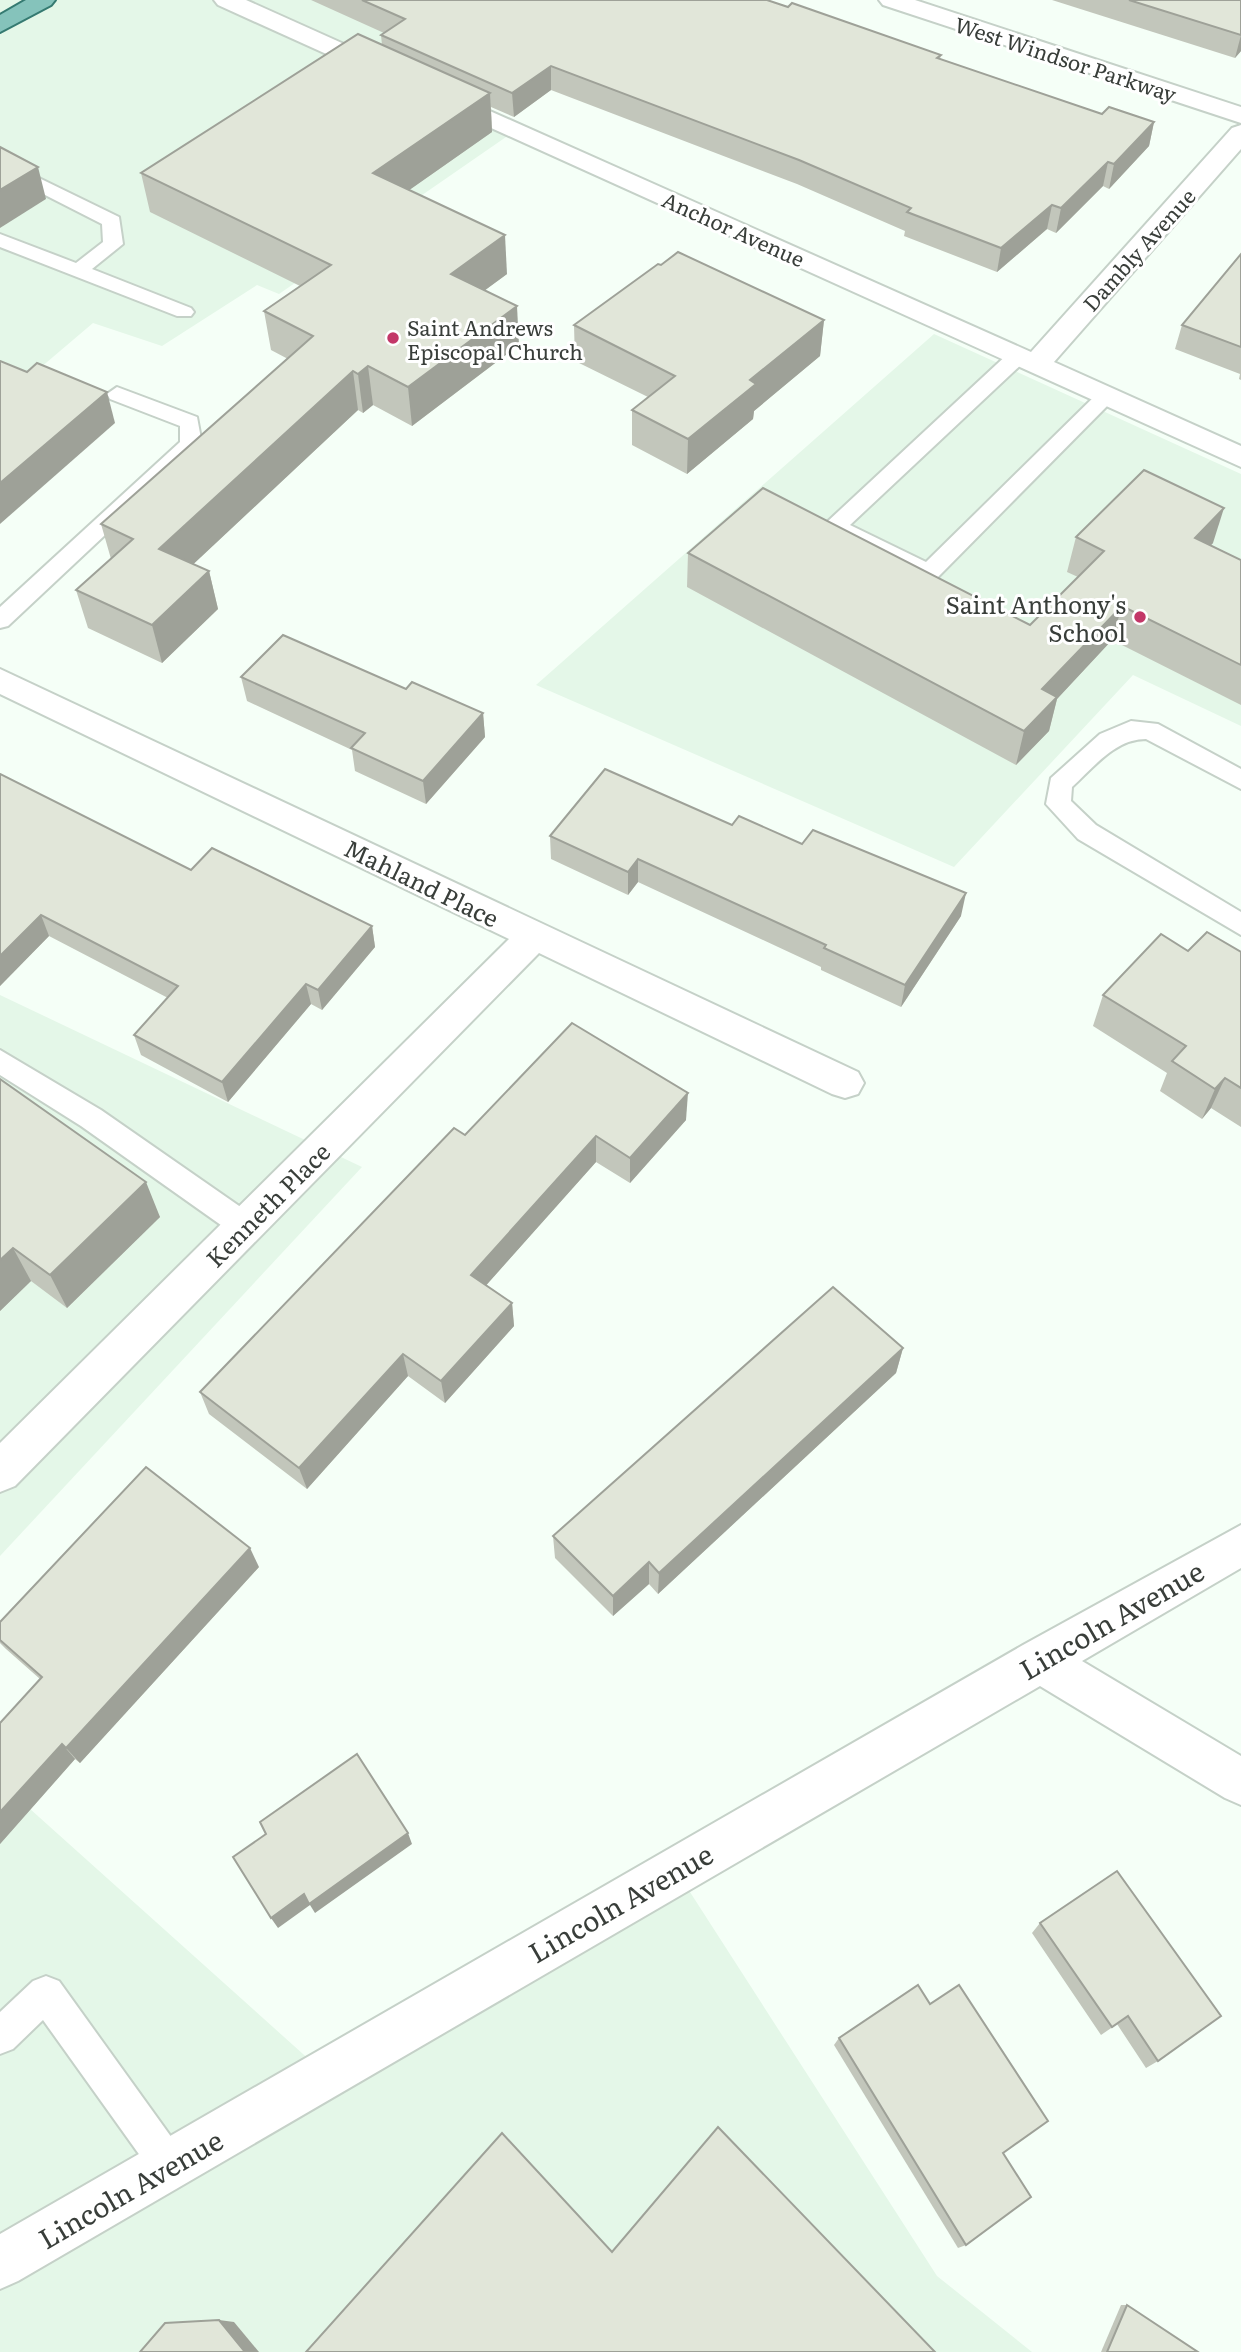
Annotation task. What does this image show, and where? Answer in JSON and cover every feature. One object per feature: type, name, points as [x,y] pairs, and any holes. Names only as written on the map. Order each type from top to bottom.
[{"type":"main road","points":[[0,25],[43,0]]},
{"type":"street","name":"Anchor Avenue","points":[[226,0],[1241,457]]},
{"type":"street","name":"West Windsor Parkway","points":[[891,0],[1241,115]]},
{"type":"street","name":"Dambly Avenue","points":[[1027,360],[1241,133]]},
{"type":"street","name":"Mahland Place","points":[[0,680],[845,1083]]},
{"type":"street","name":"Kenneth Place","points":[[0,1472],[534,936]]},
{"type":"street","name":"Lincoln Avenue","points":[[0,2263],[1241,1545]]},
{"type":"street","points":[[1039,1660],[1241,1782]]},
{"type":"lane","points":[[0,165],[112,221],[113,244],[77,271]]},
{"type":"lane","points":[[0,240],[184,312]]},
{"type":"lane","points":[[1027,360],[835,527],[929,573],[1107,396]]},
{"type":"lane","points":[[0,620],[191,443],[190,422],[117,394]]},
{"type":"lane","points":[[1241,780],[1150,730],[1131,730],[1108,740],[1060,784],[1058,804],[1087,832],[1241,925]]},
{"type":"lane","points":[[0,1061],[91,1118],[244,1226]]},
{"type":"lane","points":[[0,2036],[46,1994],[169,2165]]},
{"type":"shaded area","points":[[0,0],[474,0],[382,66],[519,128],[279,294],[257,285],[162,346],[93,323],[0,402]]},
{"type":"shaded area","points":[[934,334],[1241,474],[1241,726],[1133,675],[954,867],[536,685]]},
{"type":"shaded area","points":[[0,995],[362,1167],[0,1556]]},
{"type":"shaded area","points":[[0,1782],[313,2063],[670,1861],[937,2276],[1032,2352],[0,2352]]},
{"type":"building","points":[[362,0],[767,0],[788,7],[792,3],[941,55],[937,58],[1102,114],[1109,107],[1154,122],[1114,164],[1108,162],[1061,208],[1052,205],[1001,248],[907,212],[911,208],[799,160],[551,66],[512,93],[381,35],[405,19]]},
{"type":"building","points":[[1129,0],[1241,0],[1241,35]]},
{"type":"building","points":[[358,34],[490,93],[373,173],[505,235],[451,274],[517,306],[408,387],[368,366],[358,374],[353,371],[159,549],[209,571],[152,625],[76,590],[133,539],[101,524],[313,336],[264,311],[331,265],[141,173]]},
{"type":"building","points":[[0,147],[38,167],[0,190]]},
{"type":"building","points":[[678,252],[824,320],[750,380],[756,384],[688,439],[632,410],[675,376],[574,325]]},
{"type":"building","points":[[1241,254],[1241,347],[1182,325]]},
{"type":"building","points":[[0,361],[27,372],[37,363],[107,392],[0,483]]},
{"type":"building","points":[[1144,470],[1224,508],[1195,538],[1241,560],[1241,665],[1122,606],[1042,689],[1057,697],[1024,731],[688,553],[763,488],[1030,625],[1104,551],[1076,537]]},
{"type":"building","points":[[283,635],[406,689],[412,682],[483,713],[423,781],[351,748],[365,733],[241,677]]},
{"type":"building","points":[[605,769],[732,825],[739,816],[802,844],[813,830],[966,893],[905,985],[824,948],[826,945],[638,859],[628,872],[550,836]]},
{"type":"building","points":[[0,774],[191,870],[212,848],[372,926],[318,990],[306,984],[222,1082],[134,1035],[178,986],[41,915],[0,956]]},
{"type":"building","points":[[1207,932],[1241,952],[1241,1088],[1225,1078],[1215,1089],[1172,1061],[1186,1046],[1103,995],[1161,934],[1188,951]]},
{"type":"building","points":[[572,1023],[688,1093],[630,1158],[596,1136],[471,1275],[512,1303],[441,1381],[403,1354],[299,1468],[200,1392],[454,1128],[465,1135]]},
{"type":"building","points":[[0,1079],[146,1182],[50,1275],[13,1248],[0,1260]]},
{"type":"building","points":[[833,1287],[903,1348],[659,1573],[649,1562],[613,1596],[553,1536]]},
{"type":"building","points":[[146,1467],[250,1548],[66,1748],[62,1744],[0,1812],[0,1723],[42,1677],[0,1640],[0,1622]]},
{"type":"building","points":[[357,1754],[408,1833],[309,1904],[304,1894],[271,1918],[233,1857],[266,1834],[260,1822]]},
{"type":"building","points":[[1117,1871],[1221,2016],[1158,2061],[1128,2016],[1112,2027],[1040,1923]]},
{"type":"building","points":[[918,1985],[930,2004],[959,1985],[1048,2121],[1003,2153],[1031,2197],[966,2245],[839,2038]]},
{"type":"building","points":[[718,2127],[935,2352],[306,2352],[502,2133],[612,2252]]},
{"type":"building","points":[[1127,2305],[1198,2352],[1107,2352]]},
{"type":"building","points":[[219,2320],[245,2352],[140,2352],[165,2323]]},
{"type":"place","name":"Saint Andrews Episcopal Church","points":[[393,338]]},
{"type":"place","name":"Saint Anthony's School","points":[[1140,617]]}]
